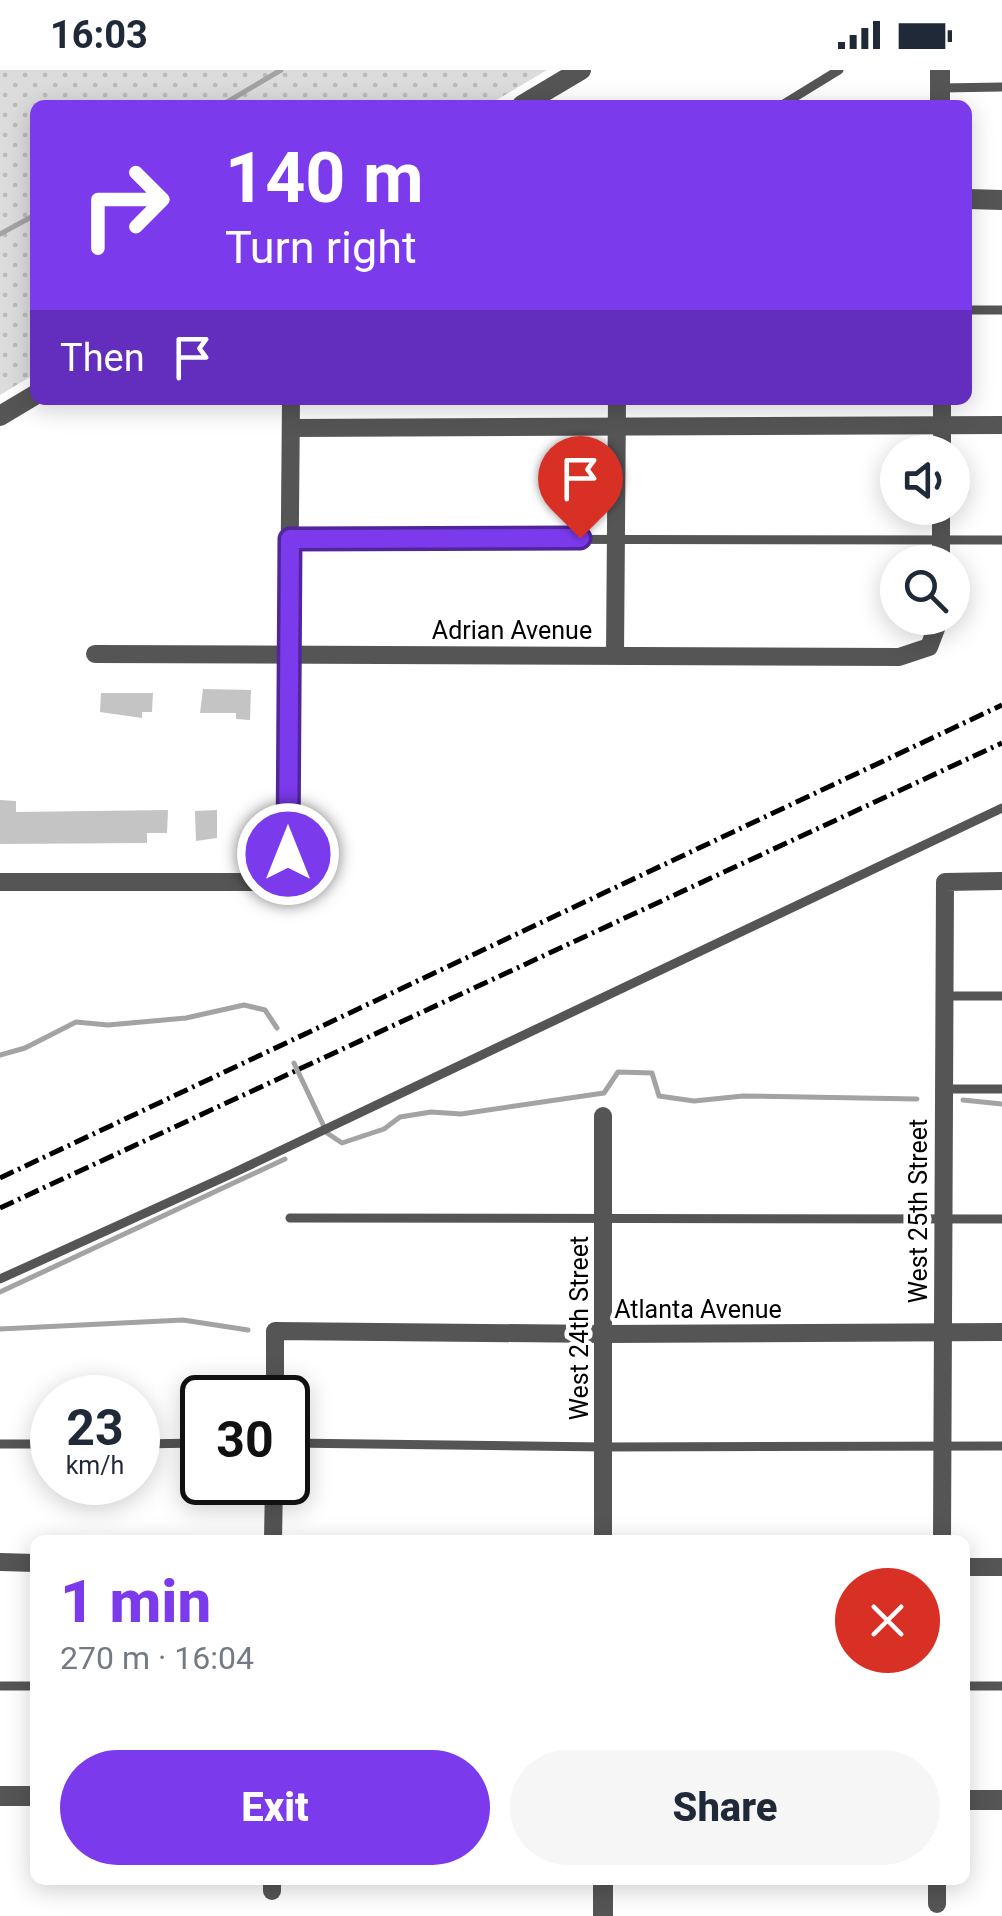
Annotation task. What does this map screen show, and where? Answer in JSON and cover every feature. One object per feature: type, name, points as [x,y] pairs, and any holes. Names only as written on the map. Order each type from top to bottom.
[{"type":"street","points":[[530,100],[581,70]]},
{"type":"street","points":[[972,199],[1002,200]]},
{"type":"street","points":[[0,416],[30,398]]},
{"type":"street","points":[[0,882],[252,882],[274,876],[288,854],[291,405]]},
{"type":"street","points":[[616,655],[617,405]]},
{"type":"street","points":[[942,405],[942,435]]},
{"type":"street","points":[[292,428],[1002,425]]},
{"type":"street","points":[[941,525],[941,545]]},
{"type":"street","name":"Adrian Avenue","points":[[94,654],[899,657],[929,647],[934,635]]},
{"type":"street","name":"West 25th Street","points":[[942,1535],[945,882],[1002,882]]},
{"type":"street","name":"West 24th Street","points":[[603,1116],[603,1535]]},
{"type":"street","name":"Atlanta Avenue","points":[[274,1375],[275,1331],[1002,1332]]},
{"type":"street","points":[[273,1535],[274,1505]]},
{"type":"street","points":[[0,1562],[30,1563]]},
{"type":"street","points":[[970,1567],[1002,1567]]},
{"type":"street","points":[[0,1796],[30,1796]]},
{"type":"street","points":[[970,1800],[1002,1800]]},
{"type":"street","points":[[602,1885],[602,1916]]},
{"type":"street","points":[[937,1885],[937,1904]]},
{"type":"lane","points":[[790,100],[839,70]]},
{"type":"lane","points":[[940,88],[1002,87]]},
{"type":"lane","points":[[972,310],[1002,310]]},
{"type":"lane","points":[[290,539],[1002,540]]},
{"type":"lane","points":[[0,1279],[1002,808]]},
{"type":"lane","points":[[944,996],[1002,996]]},
{"type":"lane","points":[[944,1089],[1002,1089]]},
{"type":"lane","points":[[290,1218],[1002,1220]]},
{"type":"lane","points":[[310,1443],[1002,1446]]},
{"type":"lane","points":[[0,1444],[30,1444]]},
{"type":"lane","points":[[0,1686],[30,1686]]},
{"type":"lane","points":[[970,1686],[1002,1686]]},
{"type":"shaded area","points":[[0,70],[547,70],[496,100],[30,100],[30,377],[0,395]]},
{"type":"building","points":[[203,689],[251,690],[250,720],[236,719],[236,713],[200,713]]},
{"type":"building","points":[[101,693],[153,693],[152,712],[142,712],[142,718],[100,712]]},
{"type":"building","points":[[0,800],[16,801],[16,812],[168,810],[167,833],[147,833],[147,843],[0,844]]},
{"type":"building","points":[[217,810],[217,838],[196,841],[195,811]]},
{"type":"waterway","points":[[230,100],[281,70]]},
{"type":"waterway","points":[[0,234],[30,218]]},
{"type":"waterway","points":[[0,1055],[25,1048],[76,1022],[108,1025],[186,1018],[244,1005],[265,1010],[277,1028]]},
{"type":"waterway","points":[[294,1063],[327,1133],[342,1143],[384,1129],[400,1117],[431,1112],[461,1114],[604,1093],[618,1072],[652,1073],[659,1096],[694,1101],[743,1096],[917,1099]]},
{"type":"waterway","points":[[963,1100],[1002,1104]]},
{"type":"waterway","points":[[0,1292],[285,1159]]},
{"type":"waterway","points":[[0,1329],[183,1320],[248,1330]]},
{"type":"railway","points":[[0,1178],[1002,705]]},
{"type":"railway","points":[[0,1208],[1002,743]]},
{"type":"route","points":[[288,854],[290,539],[580,538]]}]
